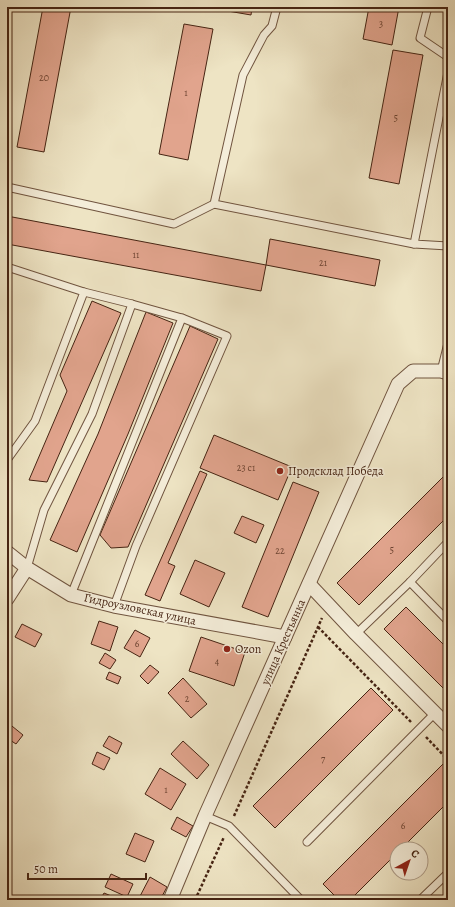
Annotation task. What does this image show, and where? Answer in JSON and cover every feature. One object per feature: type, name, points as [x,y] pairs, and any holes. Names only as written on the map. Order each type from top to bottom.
[{"type":"street","name":"улица Крестьянка","points":[[170,900],[205,816],[398,384],[413,371],[445,372]]},
{"type":"street","name":"Гидроузловская улица","points":[[7,552],[27,568],[71,594],[114,606],[285,637]]},
{"type":"street","points":[[7,599],[27,568]]},
{"type":"street","points":[[309,584],[356,634],[448,726]]},
{"type":"lane","points":[[214,204],[243,74],[264,35],[272,26],[277,7]]},
{"type":"lane","points":[[428,7],[420,38],[448,57]]},
{"type":"lane","points":[[414,244],[448,72]]},
{"type":"lane","points":[[7,187],[174,224],[214,204],[414,244],[448,246]]},
{"type":"lane","points":[[7,267],[84,292],[182,318],[227,336],[136,546],[114,606]]},
{"type":"lane","points":[[7,460],[35,421],[84,292]]},
{"type":"lane","points":[[27,568],[44,510],[92,414],[132,304]]},
{"type":"lane","points":[[71,594],[182,318]]},
{"type":"lane","points":[[445,372],[448,343]]},
{"type":"lane","points":[[356,634],[410,582],[448,542]]},
{"type":"lane","points":[[410,582],[448,621]]},
{"type":"lane","points":[[307,842],[435,713]]},
{"type":"lane","points":[[205,816],[229,826],[300,900]]},
{"type":"lane","points":[[420,900],[448,873]]},
{"type":"path","points":[[195,900],[318,627],[329,606]]},
{"type":"path","points":[[318,627],[448,760]]},
{"type":"building","points":[[43,7],[71,7],[44,152],[17,147]]},
{"type":"building","points":[[222,7],[252,7],[251,15],[222,10]]},
{"type":"building","points":[[369,7],[399,7],[392,45],[363,39]]},
{"type":"building","points":[[184,24],[213,29],[188,160],[159,154]]},
{"type":"building","points":[[393,50],[423,55],[399,184],[369,178]]},
{"type":"building","points":[[7,216],[266,265],[261,291],[7,244]]},
{"type":"building","points":[[270,239],[380,260],[375,286],[266,265]]},
{"type":"building","points":[[92,301],[121,313],[47,482],[29,480],[67,391],[60,375]]},
{"type":"building","points":[[146,312],[173,323],[128,434],[77,552],[50,540],[98,434]]},
{"type":"building","points":[[190,326],[218,339],[128,547],[111,548],[100,535]]},
{"type":"building","points":[[214,435],[292,467],[278,500],[200,468]]},
{"type":"building","points":[[200,471],[207,474],[168,563],[175,566],[160,601],[145,595]]},
{"type":"building","points":[[448,472],[448,516],[359,605],[337,583]]},
{"type":"building","points":[[293,482],[319,492],[268,617],[242,607]]},
{"type":"building","points":[[242,516],[264,525],[256,543],[234,533]]},
{"type":"building","points":[[195,560],[225,573],[209,607],[180,594]]},
{"type":"building","points":[[406,607],[448,649],[448,693],[384,629]]},
{"type":"building","points":[[99,621],[118,627],[110,651],[91,644]]},
{"type":"building","points":[[22,624],[42,634],[35,647],[15,637]]},
{"type":"building","points":[[135,630],[150,638],[140,657],[124,648]]},
{"type":"building","points":[[201,637],[245,652],[234,686],[189,671]]},
{"type":"building","points":[[105,653],[116,660],[110,669],[99,663]]},
{"type":"building","points":[[150,665],[159,672],[148,684],[140,676]]},
{"type":"building","points":[[109,672],[121,677],[118,684],[106,679]]},
{"type":"building","points":[[183,678],[207,704],[191,718],[168,693]]},
{"type":"building","points":[[371,688],[393,710],[275,828],[253,806]]},
{"type":"building","points":[[7,722],[23,735],[16,744],[7,738]]},
{"type":"building","points":[[109,736],[122,743],[117,754],[103,746]]},
{"type":"building","points":[[183,741],[209,765],[197,779],[171,754]]},
{"type":"building","points":[[97,752],[110,758],[104,770],[92,764]]},
{"type":"building","points":[[444,763],[448,767],[448,802],[409,841],[389,841],[389,861],[350,900],[339,900],[323,884]]},
{"type":"building","points":[[160,768],[186,784],[171,810],[145,794]]},
{"type":"building","points":[[177,817],[193,826],[186,837],[171,829]]},
{"type":"building","points":[[135,833],[154,841],[145,862],[126,854]]},
{"type":"building","points":[[111,874],[133,884],[127,897],[105,887]]},
{"type":"building","points":[[150,877],[167,887],[160,900],[138,900]]},
{"type":"building","points":[[104,893],[121,900],[100,900]]},
{"type":"place","name":"Продсклад Победа","points":[[280,471]]},
{"type":"place","name":"Ozon","points":[[227,649]]}]
